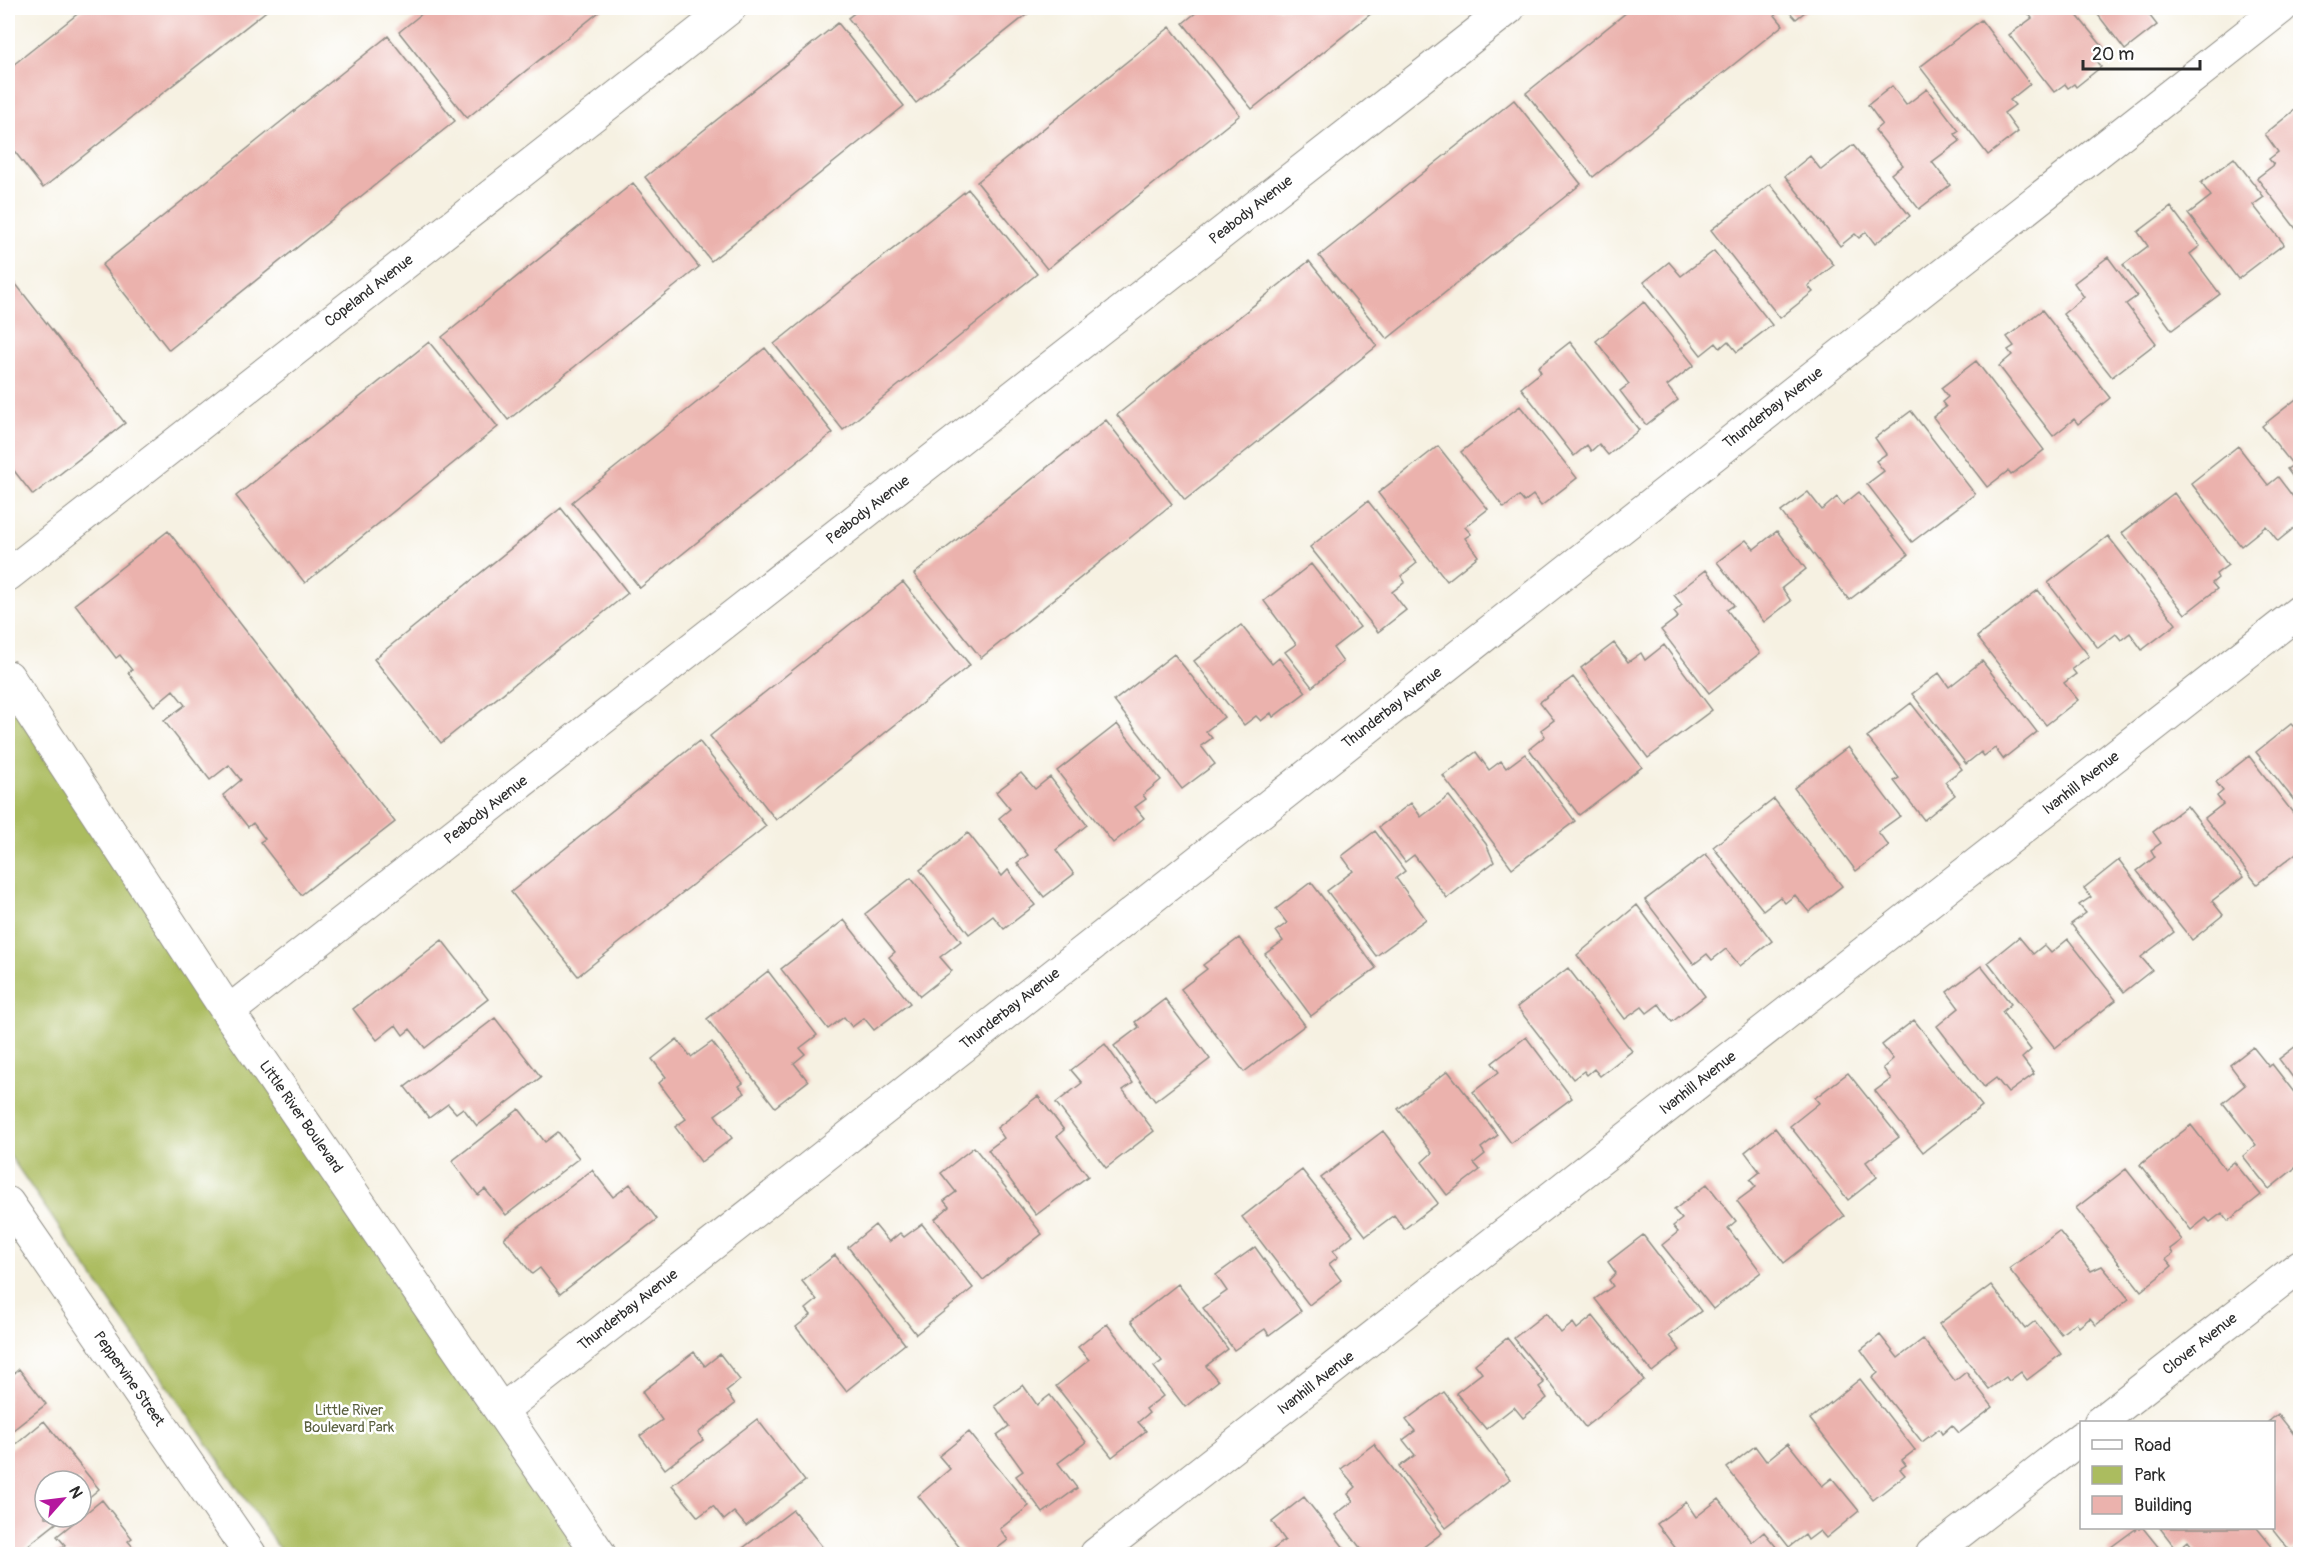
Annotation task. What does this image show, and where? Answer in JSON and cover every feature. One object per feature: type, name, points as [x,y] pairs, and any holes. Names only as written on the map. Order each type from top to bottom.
[{"type":"street","name":"Copeland Avenue","points":[[8,575],[730,8]]},
{"type":"street","name":"Peabody Avenue","points":[[228,1012],[1509,8]]},
{"type":"street","name":"Thunderbay Avenue","points":[[502,1410],[2281,8]]},
{"type":"street","name":"Ivanhill Avenue","points":[[1096,1554],[2301,611]]},
{"type":"street","name":"Little River Boulevard","points":[[8,677],[228,1012],[599,1554]]},
{"type":"street","name":"Peppervine Street","points":[[8,1203],[250,1554]]},
{"type":"street","name":"Clover Avenue","points":[[2101,1421],[2301,1266]]},
{"type":"street","points":[[1932,1554],[2080,1439]]},
{"type":"green space","name":"Little River Boulevard Park","points":[[8,677],[599,1554],[283,1554],[8,1153]]},
{"type":"building","points":[[85,8],[270,8],[43,188],[8,143],[8,69]]},
{"type":"building","points":[[429,8],[604,8],[467,118],[399,32]]},
{"type":"building","points":[[861,8],[1035,8],[916,103],[848,18]]},
{"type":"building","points":[[1202,8],[1378,8],[1252,109],[1183,23]]},
{"type":"building","points":[[1632,8],[1769,8],[1783,25],[1593,177],[1526,93]]},
{"type":"building","points":[[1786,8],[1810,8],[1796,19]]},
{"type":"building","points":[[2033,8],[2071,8],[2107,52],[2096,61],[2101,67],[2076,87],[2074,84],[2068,88],[2065,84],[2054,92],[2009,35],[2032,18],[2027,12]]},
{"type":"building","points":[[2099,8],[2150,8],[2146,11],[2157,25],[2125,50],[2095,11]]},
{"type":"building","points":[[1981,20],[2030,84],[2010,100],[2015,105],[2004,113],[2018,132],[1988,155],[1920,67]]},
{"type":"building","points":[[838,23],[904,106],[711,261],[645,177]]},
{"type":"building","points":[[1170,27],[1240,115],[1047,269],[977,182]]},
{"type":"building","points":[[388,36],[455,121],[169,350],[102,265]]},
{"type":"building","points":[[1892,86],[1906,105],[1927,89],[1959,131],[1955,134],[1960,141],[1932,162],[1950,185],[1919,209],[1891,174],[1903,165],[1875,130],[1882,124],[1868,105]]},
{"type":"building","points":[[1514,100],[1581,184],[1387,339],[1319,256]]},
{"type":"building","points":[[2297,108],[2300,112],[2300,234],[2257,178],[2274,165],[2269,159],[2278,152],[2265,134]]},
{"type":"building","points":[[1853,145],[1910,216],[1875,244],[1866,232],[1859,238],[1855,234],[1840,246],[1785,176],[1810,156],[1821,170]]},
{"type":"building","points":[[2234,158],[2264,197],[2253,205],[2284,244],[2238,279],[2188,214],[2211,196],[2201,183]]},
{"type":"building","points":[[633,183],[699,267],[508,420],[442,337]]},
{"type":"building","points":[[1770,184],[1834,265],[1808,286],[1813,292],[1780,318],[1711,230]]},
{"type":"building","points":[[968,189],[1037,274],[843,430],[774,344]]},
{"type":"building","points":[[2171,207],[2200,246],[2190,254],[2220,294],[2172,330],[2123,265],[2148,246],[2138,232]]},
{"type":"building","points":[[1714,251],[1772,325],[1737,352],[1728,341],[1720,348],[1716,343],[1701,355],[1644,282],[1669,262],[1681,276]]},
{"type":"building","points":[[2108,257],[2137,296],[2126,304],[2156,343],[2112,377],[2063,314],[2084,297],[2074,283]]},
{"type":"building","points":[[1309,261],[1377,346],[1185,500],[1117,415]]},
{"type":"building","points":[[8,274],[125,423],[33,495],[8,463]]},
{"type":"building","points":[[1644,302],[1694,365],[1667,386],[1678,400],[1646,425],[1620,391],[1629,384],[1596,341]]},
{"type":"building","points":[[2042,310],[2110,398],[2078,424],[2074,419],[2053,436],[1999,366],[2012,355],[2008,350],[2014,346],[2007,337]]},
{"type":"building","points":[[429,342],[498,427],[305,583],[236,496]]},
{"type":"building","points":[[1570,342],[1639,430],[1608,455],[1599,444],[1591,451],[1587,445],[1574,456],[1521,388],[1541,372],[1538,367]]},
{"type":"building","points":[[765,348],[833,433],[640,588],[572,502]]},
{"type":"building","points":[[1976,361],[2044,450],[2011,475],[2008,471],[1987,487],[1933,417],[1946,407],[1942,402],[1948,397],[1941,388]]},
{"type":"building","points":[[2300,396],[2300,487],[2287,469],[2293,465],[2262,426]]},
{"type":"building","points":[[1520,406],[1577,478],[1541,506],[1533,495],[1524,502],[1519,496],[1504,508],[1461,452]]},
{"type":"building","points":[[1911,411],[1975,494],[1912,542],[1867,484],[1884,471],[1876,461],[1886,454],[1875,438]]},
{"type":"building","points":[[1106,420],[1172,504],[981,658],[914,574]]},
{"type":"building","points":[[1438,446],[1488,509],[1465,527],[1471,534],[1465,538],[1478,556],[1447,581],[1378,493]]},
{"type":"building","points":[[2238,446],[2268,485],[2278,477],[2300,506],[2300,523],[2278,541],[2266,526],[2241,546],[2191,483]]},
{"type":"building","points":[[1808,492],[1822,510],[1837,497],[1843,505],[1859,492],[1908,555],[1849,600],[1781,512]]},
{"type":"building","points":[[2174,493],[2228,565],[2216,574],[2218,578],[2212,583],[2217,589],[2185,614],[2122,533]]},
{"type":"building","points":[[1368,501],[1417,563],[1401,576],[1405,582],[1392,592],[1406,610],[1378,632],[1310,547]]},
{"type":"building","points":[[561,508],[628,593],[441,743],[374,659]]},
{"type":"building","points":[[168,531],[395,822],[301,895],[260,842],[265,839],[253,823],[248,827],[223,795],[241,780],[229,765],[210,780],[164,721],[185,705],[173,690],[154,706],[128,673],[132,670],[120,655],[116,658],[75,604]]},
{"type":"building","points":[[1777,531],[1806,569],[1782,588],[1791,601],[1764,622],[1717,562],[1746,540],[1754,549]]},
{"type":"building","points":[[2108,536],[2176,624],[2142,650],[2130,633],[2121,640],[2116,634],[2098,648],[2048,583]]},
{"type":"building","points":[[1311,564],[1360,627],[1333,648],[1343,662],[1312,687],[1285,652],[1296,644],[1264,601]]},
{"type":"building","points":[[1706,570],[1734,605],[1727,610],[1760,653],[1709,693],[1661,630],[1678,617],[1674,612],[1682,605],[1674,595]]},
{"type":"building","points":[[903,582],[970,665],[776,820],[710,736]]},
{"type":"building","points":[[2038,590],[2089,656],[2072,669],[2076,674],[2064,683],[2078,700],[2046,725],[1977,637]]},
{"type":"building","points":[[1241,625],[1272,664],[1279,658],[1306,692],[1273,717],[1271,713],[1261,721],[1256,716],[1244,725],[1194,661]]},
{"type":"building","points":[[1614,643],[1628,662],[1641,653],[1645,660],[1664,645],[1712,710],[1648,758],[1581,668]]},
{"type":"building","points":[[1174,654],[1224,717],[1206,731],[1212,738],[1201,746],[1215,764],[1182,789],[1114,701]]},
{"type":"building","points":[[1982,661],[2037,732],[2003,759],[1995,748],[1984,756],[1981,752],[1966,764],[1912,694],[1939,673],[1949,687]]},
{"type":"building","points":[[1573,677],[1642,767],[1579,815],[1529,749],[1545,736],[1541,730],[1554,720],[1540,702]]},
{"type":"building","points":[[1911,703],[1962,769],[1945,782],[1955,795],[1924,820],[1894,781],[1899,778],[1867,737]]},
{"type":"building","points":[[1117,724],[1161,780],[1143,795],[1146,799],[1135,807],[1144,818],[1113,843],[1057,771]]},
{"type":"building","points":[[2291,724],[2300,733],[2300,808],[2256,752]]},
{"type":"building","points":[[699,741],[766,826],[578,976],[511,892]]},
{"type":"building","points":[[1848,747],[1900,816],[1878,832],[1889,846],[1856,871],[1794,788]]},
{"type":"building","points":[[1476,752],[1489,770],[1501,761],[1506,768],[1525,754],[1575,821],[1512,868],[1443,776]]},
{"type":"building","points":[[2249,756],[2300,822],[2300,850],[2257,884],[2205,818],[2223,804],[2217,796],[2223,791],[2216,782]]},
{"type":"building","points":[[1021,773],[1035,789],[1050,777],[1087,825],[1056,850],[1074,874],[1044,897],[1017,863],[1028,855],[999,818],[1010,809],[996,792]]},
{"type":"building","points":[[1449,796],[1486,844],[1494,862],[1447,898],[1414,855],[1405,862],[1379,827],[1411,803],[1421,817]]},
{"type":"building","points":[[1774,799],[1842,886],[1809,912],[1795,895],[1785,903],[1780,897],[1763,910],[1713,847]]},
{"type":"building","points":[[2187,806],[2243,877],[2212,901],[2223,915],[2192,940],[2137,871],[2155,857],[2151,850],[2161,843],[2153,832]]},
{"type":"building","points":[[1375,831],[1405,871],[1396,878],[1426,919],[1376,956],[1327,891],[1353,871],[1342,856]]},
{"type":"building","points":[[968,833],[1002,876],[1008,870],[1035,905],[1004,929],[993,916],[969,934],[920,870]]},
{"type":"building","points":[[1706,854],[1772,941],[1740,966],[1726,949],[1712,960],[1707,954],[1694,964],[1645,900]]},
{"type":"building","points":[[2119,860],[2174,932],[2141,957],[2152,970],[2124,992],[2071,924],[2086,913],[2079,905],[2091,897],[2084,888]]},
{"type":"building","points":[[911,878],[961,941],[940,957],[952,971],[920,996],[889,957],[895,952],[865,914]]},
{"type":"building","points":[[1311,882],[1376,968],[1311,1016],[1265,954],[1283,941],[1276,931],[1287,923],[1276,909]]},
{"type":"building","points":[[1637,905],[1705,996],[1672,1022],[1659,1004],[1647,1013],[1642,1007],[1625,1019],[1577,955]]},
{"type":"building","points":[[844,920],[910,1003],[874,1030],[864,1018],[852,1027],[844,1017],[828,1029],[781,969]]},
{"type":"building","points":[[2019,937],[2033,954],[2044,945],[2051,953],[2068,939],[2116,1000],[2055,1048],[1988,962]]},
{"type":"building","points":[[1239,938],[1305,1025],[1244,1072],[1181,989],[1207,969],[1203,965]]},
{"type":"building","points":[[442,940],[488,999],[425,1048],[410,1029],[403,1035],[396,1025],[377,1040],[353,1009]]},
{"type":"building","points":[[1981,966],[2011,1004],[2002,1012],[2031,1050],[2022,1058],[2034,1074],[2008,1093],[1996,1078],[1984,1087],[1937,1026],[1959,1008],[1947,992]]},
{"type":"building","points":[[1568,968],[1632,1051],[1600,1076],[1594,1069],[1587,1075],[1584,1071],[1573,1079],[1517,1007]]},
{"type":"building","points":[[768,971],[817,1035],[800,1048],[805,1054],[794,1063],[808,1081],[775,1107],[707,1019]]},
{"type":"building","points":[[1165,999],[1210,1059],[1155,1101],[1114,1046],[1139,1027],[1135,1022]]},
{"type":"building","points":[[495,1018],[541,1077],[477,1126],[463,1108],[456,1113],[448,1104],[429,1118],[405,1087]]},
{"type":"building","points":[[1914,1020],[1982,1106],[1923,1152],[1875,1091],[1891,1079],[1883,1068],[1893,1059],[1882,1045]]},
{"type":"building","points":[[1526,1037],[1572,1098],[1511,1143],[1473,1092],[1499,1072],[1492,1063]]},
{"type":"building","points":[[677,1039],[691,1057],[712,1042],[743,1083],[739,1086],[745,1093],[715,1115],[732,1138],[701,1162],[675,1127],[686,1119],[659,1083],[666,1077],[652,1059]]},
{"type":"building","points":[[2300,1043],[2300,1087],[2279,1059]]},
{"type":"building","points":[[1105,1044],[1133,1083],[1123,1090],[1154,1131],[1106,1168],[1056,1103],[1082,1083],[1071,1070]]},
{"type":"building","points":[[2253,1047],[2269,1067],[2272,1064],[2300,1100],[2300,1155],[2298,1157],[2300,1164],[2269,1189],[2243,1156],[2256,1145],[2223,1103],[2245,1085],[2230,1065]]},
{"type":"building","points":[[1448,1071],[1498,1135],[1481,1148],[1485,1154],[1474,1163],[1480,1170],[1447,1195],[1422,1162],[1432,1153],[1398,1109]]},
{"type":"building","points":[[1848,1073],[1899,1137],[1866,1162],[1877,1177],[1848,1200],[1790,1126],[1819,1103],[1815,1098]]},
{"type":"building","points":[[1038,1096],[1064,1130],[1057,1136],[1088,1176],[1036,1215],[988,1150],[1004,1138],[997,1128]]},
{"type":"building","points":[[519,1109],[545,1142],[558,1132],[579,1158],[506,1215],[485,1189],[478,1195],[452,1161]]},
{"type":"building","points":[[2191,1125],[2225,1169],[2234,1162],[2261,1195],[2228,1221],[2222,1213],[2210,1222],[2206,1218],[2191,1230],[2140,1165]]},
{"type":"building","points":[[1775,1128],[1844,1216],[1784,1263],[1737,1201],[1756,1187],[1750,1180],[1760,1172],[1745,1152]]},
{"type":"building","points":[[1383,1131],[1438,1203],[1404,1229],[1394,1215],[1366,1236],[1321,1178]]},
{"type":"building","points":[[974,1147],[1042,1234],[983,1280],[935,1219],[949,1207],[944,1201],[956,1192],[941,1173]]},
{"type":"building","points":[[2126,1169],[2182,1240],[2170,1249],[2173,1254],[2166,1259],[2172,1266],[2141,1291],[2076,1208]]},
{"type":"building","points":[[592,1170],[613,1197],[630,1184],[657,1219],[560,1294],[540,1268],[532,1274],[504,1238]]},
{"type":"building","points":[[1302,1170],[1353,1235],[1333,1251],[1338,1257],[1329,1264],[1341,1280],[1309,1305],[1242,1217]]},
{"type":"building","points":[[1707,1184],[1736,1221],[1728,1228],[1761,1272],[1713,1309],[1662,1245],[1678,1232],[1673,1226],[1682,1219],[1674,1210]]},
{"type":"building","points":[[922,1224],[973,1288],[916,1334],[848,1247],[875,1225],[889,1242],[900,1233],[904,1237]]},
{"type":"building","points":[[2059,1231],[2091,1271],[2102,1266],[2129,1299],[2096,1325],[2090,1318],[2079,1327],[2076,1323],[2061,1334],[2009,1269]]},
{"type":"building","points":[[1643,1235],[1701,1311],[1669,1336],[1680,1350],[1652,1372],[1595,1299],[1613,1286],[1609,1280],[1616,1273],[1608,1262]]},
{"type":"building","points":[[1255,1247],[1301,1311],[1269,1335],[1265,1329],[1234,1350],[1203,1308],[1227,1291],[1216,1275]]},
{"type":"building","points":[[835,1255],[905,1344],[846,1391],[796,1327],[811,1315],[806,1309],[817,1300],[802,1281]]},
{"type":"building","points":[[1178,1284],[1228,1349],[1206,1366],[1218,1381],[1185,1407],[1154,1367],[1162,1361],[1131,1321]]},
{"type":"building","points":[[1991,1285],[2025,1329],[2035,1321],[2061,1354],[2027,1380],[2021,1372],[2009,1381],[2006,1377],[1989,1389],[1939,1324]]},
{"type":"building","points":[[1546,1313],[1561,1333],[1573,1323],[1577,1329],[1593,1316],[1644,1380],[1585,1427],[1514,1338]]},
{"type":"building","points":[[1107,1324],[1163,1396],[1146,1409],[1149,1413],[1138,1422],[1146,1431],[1112,1457],[1056,1386],[1089,1360],[1078,1347]]},
{"type":"building","points":[[1880,1335],[1898,1358],[1923,1339],[1955,1381],[1966,1372],[1993,1407],[1959,1433],[1952,1425],[1942,1434],[1939,1429],[1922,1442],[1872,1378],[1878,1373],[1861,1350]]},
{"type":"building","points":[[1507,1338],[1544,1383],[1539,1387],[1547,1398],[1523,1418],[1514,1407],[1486,1429],[1456,1393],[1482,1373],[1475,1364]]},
{"type":"building","points":[[694,1352],[705,1366],[720,1354],[740,1380],[726,1391],[735,1404],[698,1433],[703,1440],[665,1469],[640,1436],[662,1420],[642,1392]]},
{"type":"building","points":[[19,1369],[46,1404],[8,1434],[8,1379]]},
{"type":"building","points":[[1860,1379],[1915,1450],[1902,1460],[1906,1465],[1900,1469],[1905,1475],[1873,1500],[1810,1419]]},
{"type":"building","points":[[1023,1385],[1037,1405],[1050,1395],[1086,1442],[1058,1463],[1077,1488],[1043,1513],[1016,1476],[1023,1471],[997,1435],[1009,1426],[995,1406]]},
{"type":"building","points":[[1444,1392],[1510,1479],[1446,1528],[1399,1467],[1415,1455],[1403,1440],[1415,1431],[1406,1420]]},
{"type":"building","points":[[2278,1414],[2300,1442],[2300,1544],[2291,1552],[2273,1529],[2275,1529],[2275,1421],[2269,1421]]},
{"type":"building","points":[[757,1419],[805,1481],[746,1526],[734,1512],[724,1520],[713,1506],[698,1517],[672,1485]]},
{"type":"building","points":[[44,1421],[83,1469],[33,1469],[33,1529],[49,1529],[17,1554],[8,1554],[8,1451]]},
{"type":"building","points":[[969,1432],[1029,1506],[1000,1529],[1008,1540],[990,1554],[965,1554],[918,1496],[950,1469],[939,1456]]},
{"type":"building","points":[[1788,1443],[1822,1486],[1832,1478],[1859,1511],[1826,1538],[1820,1531],[1808,1540],[1805,1535],[1789,1547],[1727,1468],[1755,1446],[1766,1461]]},
{"type":"building","points":[[1374,1444],[1442,1533],[1414,1554],[1365,1554],[1335,1515],[1353,1501],[1348,1494],[1356,1487],[1341,1469]]},
{"type":"building","points":[[93,1482],[99,1489],[93,1494]]},
{"type":"building","points":[[1304,1497],[1349,1554],[1267,1554],[1285,1540],[1272,1522]]},
{"type":"building","points":[[1719,1499],[1752,1542],[1764,1532],[1782,1554],[1680,1554],[1657,1524],[1686,1502],[1696,1517]]},
{"type":"building","points":[[102,1500],[132,1538],[128,1541],[139,1554],[53,1554],[65,1545],[57,1536],[66,1529],[93,1529],[93,1507]]},
{"type":"building","points":[[793,1510],[828,1554],[735,1554]]},
{"type":"building","points":[[2136,1529],[2144,1529],[2164,1554],[2109,1554],[2107,1550]]},
{"type":"building","points":[[2161,1529],[2258,1529],[2274,1549],[2266,1554],[2198,1554],[2188,1541],[2177,1550]]}]
